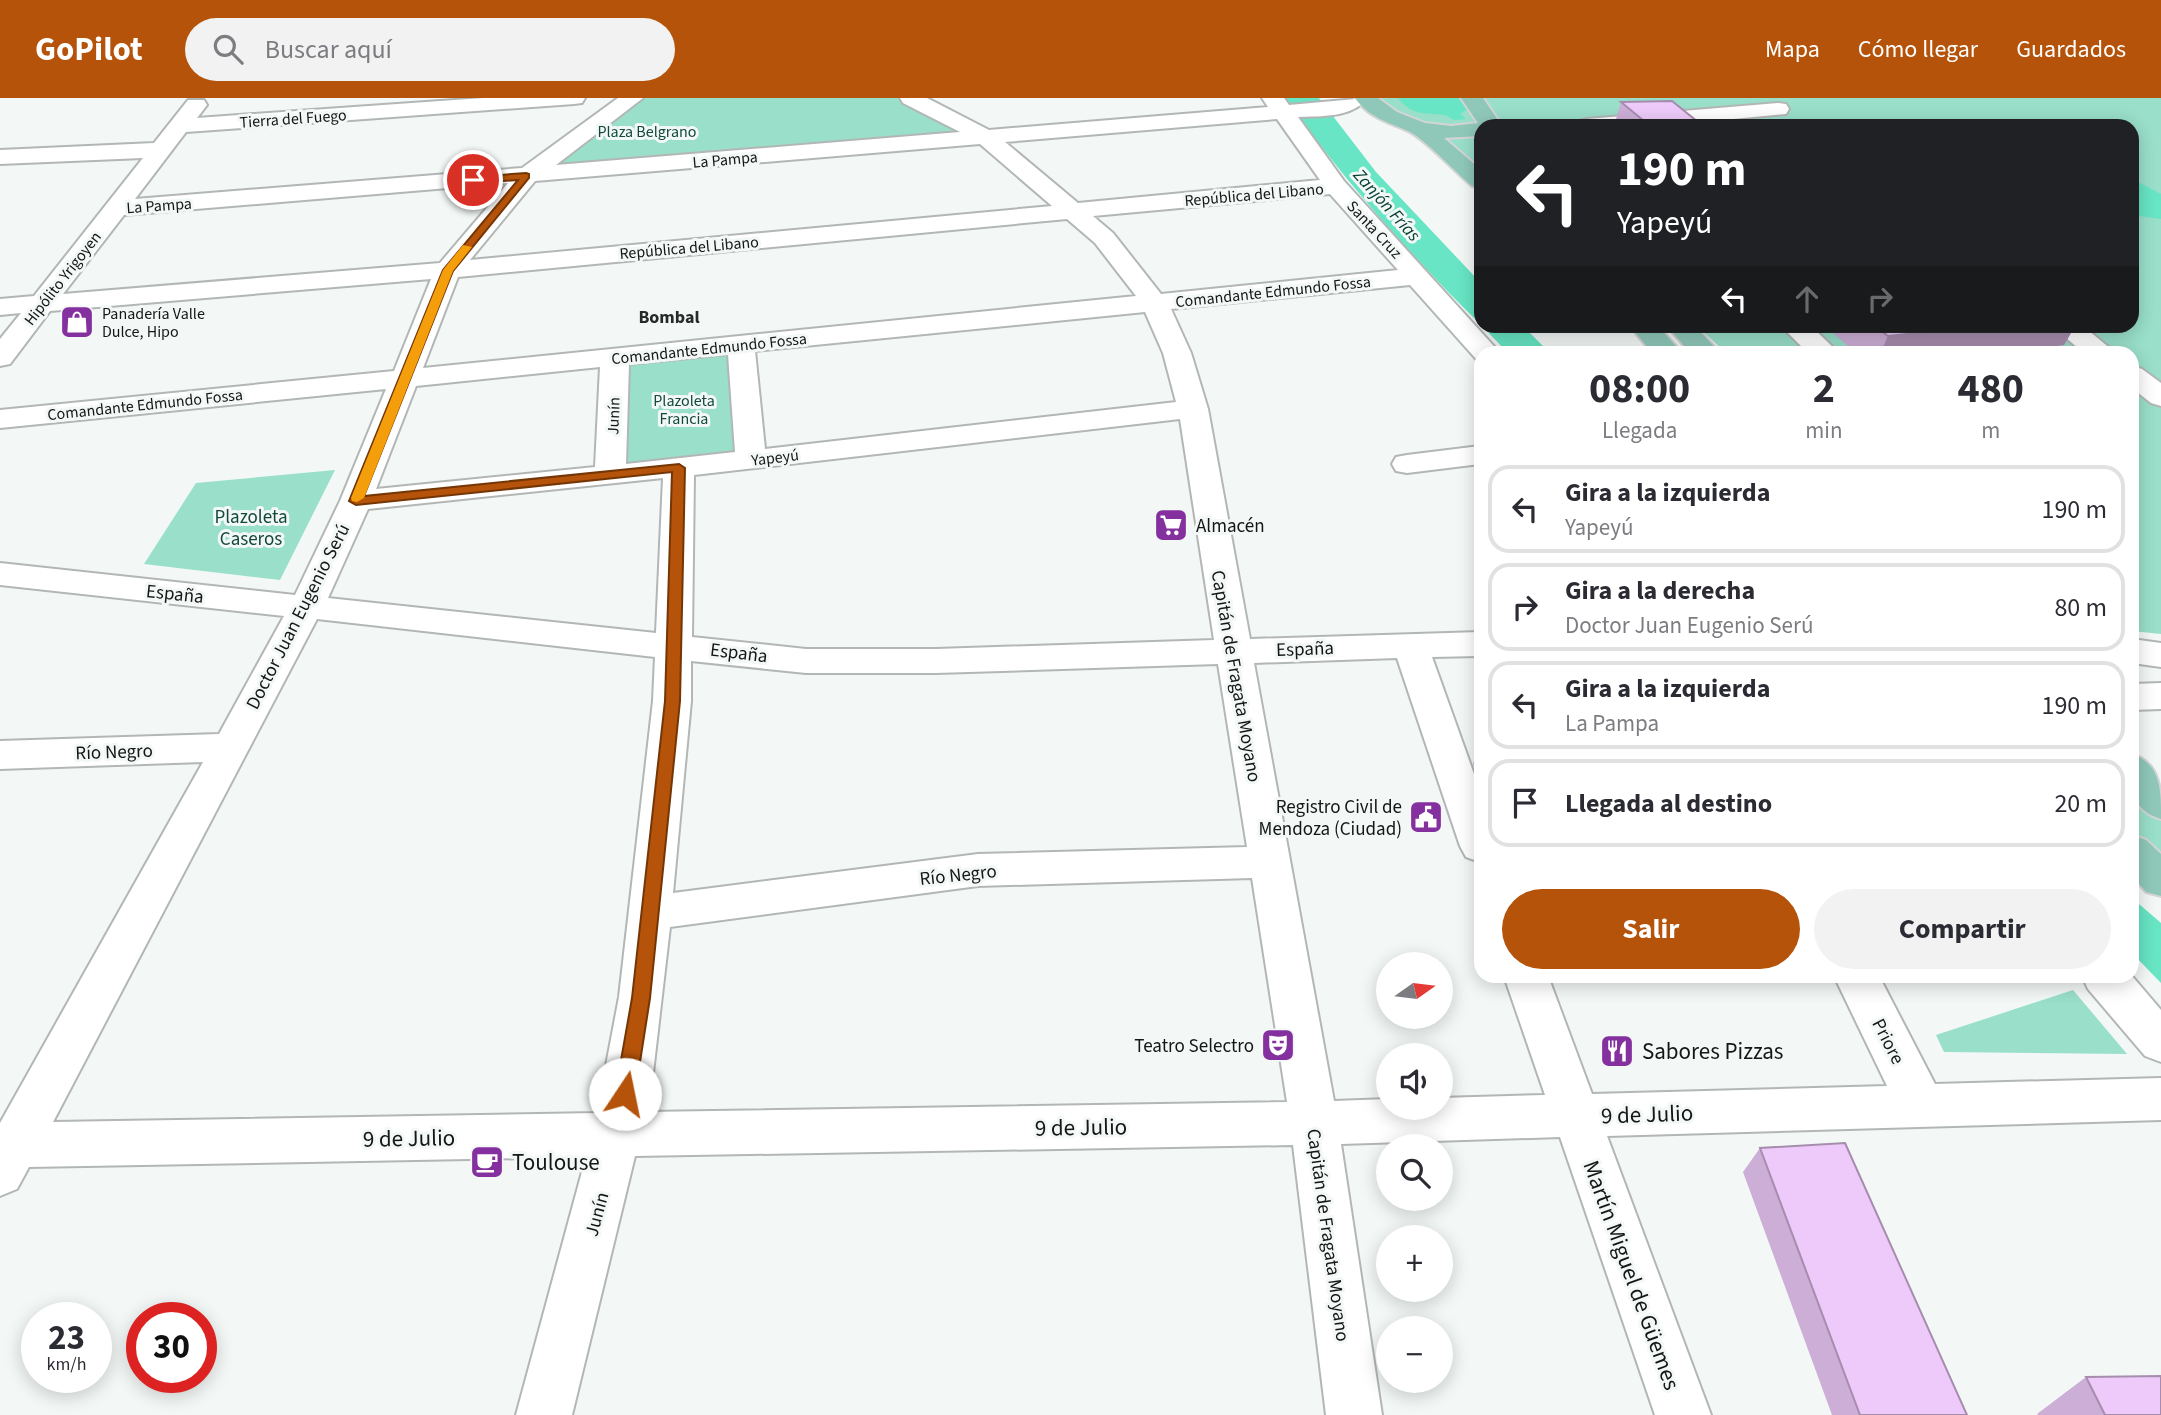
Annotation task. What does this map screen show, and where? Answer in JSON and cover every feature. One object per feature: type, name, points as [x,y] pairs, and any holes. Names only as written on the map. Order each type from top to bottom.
[{"type":"main road","points":[[1366,98],[1388,117],[1416,126],[1454,133],[1481,113]]},
{"type":"main road","points":[[1416,126],[1474,176]]},
{"type":"main road","points":[[1650,333],[1662,346]]},
{"type":"main road","points":[[1687,333],[1699,346]]},
{"type":"main road","points":[[2139,777],[2161,804]]},
{"type":"main road","points":[[2139,858],[2161,880]]},
{"type":"street","name":"Hipólito Yrigoyen","points":[[0,358],[201,98]]},
{"type":"street","name":"Tierra del Fuego","points":[[179,126],[575,98]]},
{"type":"street","name":"Doctor Juan Eugenio Serú","points":[[5,1154],[306,608],[356,501],[448,270],[526,176],[632,98]]},
{"type":"street","name":"Capitán de Fragata Moyano","points":[[911,98],[986,136],[1075,211],[1111,246],[1155,303],[1177,353],[1193,409],[1314,1123],[1354,1415]]},
{"type":"street","name":"La Pampa","points":[[1330,108],[1350,104],[1356,98]]},
{"type":"street","points":[[1758,98],[1780,109]]},
{"type":"street","name":"La Pampa","points":[[116,208],[526,176],[1283,107],[1367,110],[1388,117]]},
{"type":"street","name":"Santa Cruz","points":[[1283,107],[1336,186],[1479,346]]},
{"type":"street","points":[[1666,119],[1780,109]]},
{"type":"street","points":[[0,157],[161,150]]},
{"type":"street","name":"República del Libano","points":[[0,307],[448,270],[1336,186]]},
{"type":"street","name":"Comandante Edmundo Fossa","points":[[0,419],[1418,276]]},
{"type":"street","points":[[1803,333],[1817,346]]},
{"type":"street","points":[[2076,333],[2093,346]]},
{"type":"street","points":[[741,345],[751,460]]},
{"type":"street","name":"Junín","points":[[610,475],[615,358]]},
{"type":"street","name":"Yapeyú","points":[[356,501],[679,468],[1193,409]]},
{"type":"street","points":[[1407,464],[1474,456]]},
{"type":"street","name":"Junín","points":[[544,1415],[630,1073],[650,914],[676,645],[679,468]]},
{"type":"street","name":"España","points":[[0,574],[806,661],[1474,644]]},
{"type":"street","points":[[1410,645],[1474,829]]},
{"type":"street","points":[[2139,652],[2161,655]]},
{"type":"street","points":[[2139,697],[2161,696]]},
{"type":"street","name":"Río Negro","points":[[0,755],[229,747]]},
{"type":"street","name":"Río Negro","points":[[650,914],[978,870],[1268,862]]},
{"type":"street","name":"Martín Miguel de Güemes","points":[[1528,983],[1683,1415]]},
{"type":"street","name":"Priore","points":[[1860,983],[1921,1105]]},
{"type":"street","points":[[2110,983],[2161,1042]]},
{"type":"street","name":"9 de Julio","points":[[5,1154],[616,1135],[1575,1117],[2161,1099]]},
{"type":"green space","name":"Plaza Belgrano","points":[[635,98],[905,98],[978,136],[534,174]]},
{"type":"green space","points":[[1370,98],[1469,98],[1477,119],[1474,119],[1474,168]]},
{"type":"green space","points":[[1482,98],[2161,98],[2161,634],[2139,632],[2139,346],[1718,346],[1705,333],[2139,333],[2139,119],[1495,119]]},
{"type":"green space","name":"Plazoleta Francia","points":[[741,345],[751,460],[610,475],[615,357]]},
{"type":"green space","name":"Plazoleta Caseros","points":[[335,470],[280,580],[144,564],[196,483]]},
{"type":"green space","points":[[2139,791],[2161,817],[2161,877],[2139,855]]},
{"type":"green space","points":[[2073,990],[2127,1054],[1944,1052],[1936,1035]]},
{"type":"water","name":"Zanjón Frías","points":[[1285,98],[1319,98],[1376,172],[1474,276],[1474,318],[1428,271],[1330,158]]},
{"type":"water","points":[[1398,98],[1462,98],[1472,106],[1460,114],[1466,119],[1454,120],[1447,116],[1412,110]]},
{"type":"water","points":[[2139,183],[2161,194],[2161,219],[2139,216]]},
{"type":"water","points":[[1489,333],[1530,333],[1543,346],[1501,346]]},
{"type":"water","points":[[2139,904],[2161,923],[2161,983],[2139,960]]},
{"type":"building","points":[[1672,101],[1694,119],[1642,119],[1621,102]]},
{"type":"building","points":[[1884,333],[1916,333],[1888,336]]},
{"type":"building","points":[[1845,1143],[1967,1415],[1860,1415],[1760,1148]]},
{"type":"building","points":[[2161,1376],[2161,1415],[2105,1415],[2086,1377]]},
{"type":"slow traffic","points":[[357,498],[448,270],[467,247]]},
{"type":"place","name":"Panadería Valle Dulce, Hipo","points":[[77,322]]},
{"type":"place","name":"Almacén","points":[[1171,525]]},
{"type":"place","name":"Registro Civil de Mendoza (Ciudad)","points":[[1426,817]]},
{"type":"place","name":"Teatro Selectro","points":[[1278,1045]]},
{"type":"place","name":"Sabores Pizzas","points":[[1617,1051]]},
{"type":"place","name":"Toulouse","points":[[487,1162]]},
{"type":"district","name":"Bombal","points":[[669,317]]},
{"type":"route","points":[[473,180],[526,176],[448,270],[356,501],[679,468],[676,645],[672,701],[641,998],[625,1094]]}]
